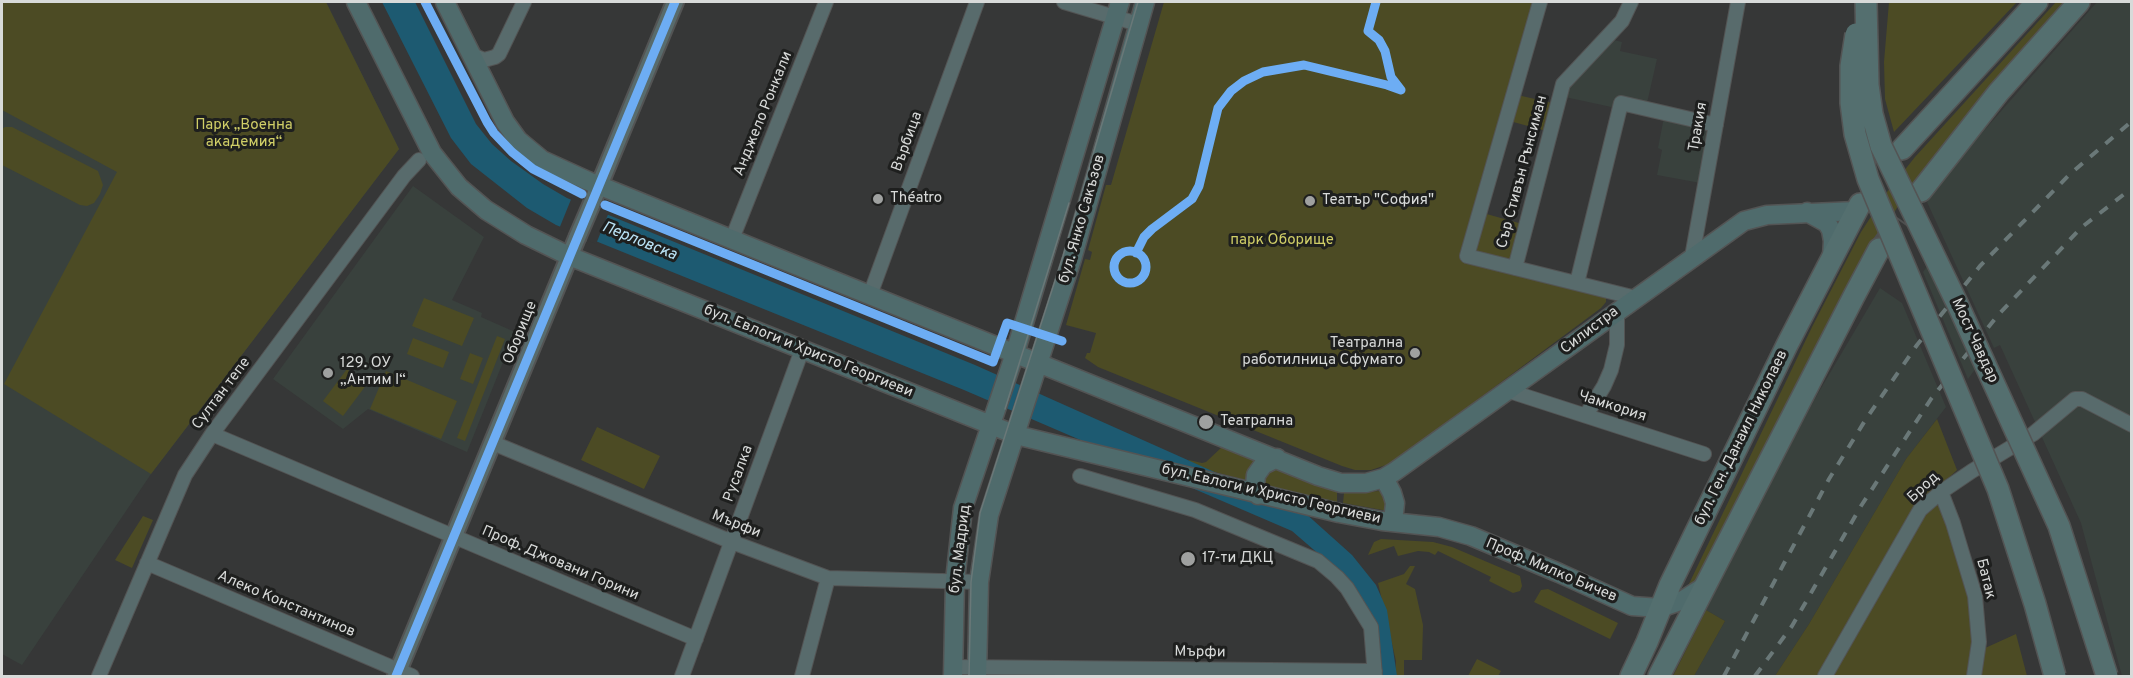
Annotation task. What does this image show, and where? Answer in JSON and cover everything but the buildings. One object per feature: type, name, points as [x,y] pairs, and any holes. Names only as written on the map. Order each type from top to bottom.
[{"type":"main road","name":"бул. Евлоги и Христо Георгиеви","points":[[356,2],[432,153],[459,188],[486,210],[526,235],[569,256],[1016,435],[1258,495],[1393,522],[1395,503],[1384,478],[1366,483],[1341,483],[1318,476],[542,160],[518,140],[500,114],[445,2]]},
{"type":"main road","name":"бул. Янко Сакъзов","points":[[1016,435],[1072,259],[1145,2]]},
{"type":"main road","name":"Мост Чавдар","points":[[1865,2],[1851,66],[1851,103],[1855,134],[1869,179],[1998,489],[2035,604],[2055,676]]},
{"type":"main road","name":"Мост Чавдар","points":[[1865,2],[1868,85],[1872,114],[1881,146],[1958,305],[2059,526],[2107,676]]},
{"type":"main road","points":[[1902,149],[2037,2]]},
{"type":"main road","points":[[1922,191],[1998,93],[2079,2]]},
{"type":"main road","name":"бул. Янко Сакъзов","points":[[991,425],[1015,353],[1118,9]]},
{"type":"main road","name":"Силистра","points":[[1384,478],[1509,391],[1617,310],[1744,221],[1767,214],[1858,207]]},
{"type":"main road","name":"бул. Ген. Данаил Николаев","points":[[1630,676],[1647,642],[1660,608],[1858,207]]},
{"type":"main road","points":[[1807,212],[1827,223],[1831,230],[1832,257]]},
{"type":"main road","points":[[1659,676],[1880,249]]},
{"type":"main road","name":"бул. Мадрид","points":[[953,672],[955,581],[963,508],[991,425]]},
{"type":"main road","name":"бул. Мадрид","points":[[977,672],[979,582],[989,515],[1016,435]]},
{"type":"main road","points":[[1258,495],[1255,486],[1256,475],[1263,465],[1277,458]]},
{"type":"main road","name":"Проф. Милко Бичев","points":[[1393,522],[1439,527],[1471,536],[1632,606],[1660,608],[1688,597],[1705,586]]},
{"type":"street","points":[[472,55],[484,60],[499,54],[524,2]]},
{"type":"street","name":"Оборище","points":[[402,675],[454,537],[675,2]]},
{"type":"street","name":"Анджело Ронкали","points":[[732,239],[826,2]]},
{"type":"street","name":"Върбица","points":[[870,295],[977,2]]},
{"type":"street","points":[[1064,2],[1118,9],[1138,24]]},
{"type":"street","points":[[1540,2],[1467,256],[1636,297]]},
{"type":"street","name":"Сър Стивън Рънсиман","points":[[1515,268],[1563,84],[1622,21],[1631,2]]},
{"type":"street","name":"Тракия","points":[[1692,257],[1738,2]]},
{"type":"street","points":[[1577,283],[1621,103],[1716,125]]},
{"type":"street","name":"Султан тепе","points":[[99,676],[185,475],[212,434],[404,176],[419,160]]},
{"type":"street","points":[[1586,415],[1611,370],[1617,345],[1617,310]]},
{"type":"street","name":"Русалка","points":[[682,676],[802,350]]},
{"type":"street","name":"Чамкория","points":[[1509,391],[1704,454]]},
{"type":"street","name":"Брод","points":[[1825,676],[1920,510],[1941,492],[1966,474],[2033,434],[2075,399],[2082,399],[2132,424]]},
{"type":"street","name":"Проф. Джовани Горини","points":[[212,434],[696,639]]},
{"type":"street","name":"Мърфи","points":[[493,443],[732,542],[828,578],[979,582]]},
{"type":"street","name":"бул. Евлоги и Христо Георгиеви","points":[[1080,476],[1195,510],[1318,561],[1347,588],[1371,627],[1375,674]]},
{"type":"street","name":"Батак","points":[[1941,492],[1975,596],[1979,642],[1974,676]]},
{"type":"street","name":"Алеко Константинов","points":[[147,563],[402,675]]},
{"type":"street","points":[[802,676],[828,578]]},
{"type":"street","name":"Мърфи","points":[[953,672],[1375,674]]},
{"type":"shaded area","name":"Парк „Военна академия“","points":[[2,2],[326,2],[399,149],[151,474],[22,665],[2,654]]},
{"type":"shaded area","points":[[2097,2],[2131,2],[2131,676],[2122,676],[2081,523],[2000,345],[1994,348],[1927,202],[1952,167]]},
{"type":"shaded area","points":[[1610,39],[1622,42],[1620,51],[1657,59],[1647,103],[1616,108],[1565,97],[1568,84]]},
{"type":"shaded area","points":[[1665,112],[1716,125],[1706,184],[1657,175],[1662,150],[1658,148]]},
{"type":"shaded area","points":[[413,186],[484,237],[452,300],[482,313],[481,317],[515,332],[467,452],[368,409],[343,429],[273,379]]},
{"type":"shaded area","points":[[1928,265],[1976,368],[1968,379],[1923,272]]},
{"type":"shaded area","points":[[1880,288],[1902,303],[1946,407],[1906,459],[1809,624],[1775,676],[1694,676],[1725,621],[1706,610],[1760,501],[1817,395]]},
{"type":"green space","name":"Парк „Военна академия“","points":[[2,2],[326,2],[399,149],[151,474],[4,384],[117,172],[2,110]]},
{"type":"green space","name":"парк Оборище","points":[[1164,2],[1536,2],[1461,261],[1602,294],[1606,297],[1606,302],[1407,452],[1389,464],[1371,470],[1355,470],[1342,466],[1098,367],[1085,358],[1087,353],[1090,353],[1096,333],[1066,325],[1085,259],[1090,260],[1092,252],[1088,250],[1106,185],[1111,185]]},
{"type":"green space","points":[[1889,2],[2017,2],[1894,132],[1885,99],[1884,62]]},
{"type":"green space","points":[[2056,2],[2063,2],[1903,198],[1871,250],[1698,582],[1687,588],[1812,327],[1861,232],[1887,192],[1915,157]]},
{"type":"green space","points":[[1513,94],[1557,104],[1550,132],[1506,120]]},
{"type":"green space","points":[[12,127],[98,171],[103,185],[94,203],[87,206],[80,205],[2,165],[2,129]]},
{"type":"green space","points":[[1483,213],[1526,225],[1516,264],[1471,253]]},
{"type":"green space","points":[[424,298],[474,318],[462,346],[412,326]]},
{"type":"green space","points":[[497,336],[505,339],[465,441],[457,438]]},
{"type":"green space","points":[[413,338],[449,352],[443,368],[407,354]]},
{"type":"green space","points":[[470,353],[483,358],[473,384],[460,379]]},
{"type":"green space","points":[[347,369],[367,384],[343,416],[323,401]]},
{"type":"green space","points":[[386,371],[457,401],[441,439],[370,409]]},
{"type":"green space","points":[[1937,419],[1957,470],[1915,509],[1819,676],[1775,676],[1809,624],[1906,459]]},
{"type":"green space","points":[[597,427],[660,456],[644,489],[581,460]]},
{"type":"green space","points":[[1222,447],[1256,460],[1249,481],[1188,465],[1189,460],[1206,462]]},
{"type":"green space","points":[[1274,468],[1337,492],[1337,502],[1266,486],[1262,474]]},
{"type":"green space","points":[[1385,492],[1388,511],[1343,503],[1344,493]]},
{"type":"green space","points":[[1941,492],[1975,596],[1974,676],[1825,676],[1920,510]]},
{"type":"green space","points":[[143,516],[153,520],[132,568],[115,560]]},
{"type":"green space","points":[[1381,539],[1433,542],[1452,547],[1520,576],[1522,586],[1520,591],[1513,593],[1489,581],[1491,577],[1438,551],[1435,555],[1418,551],[1398,556],[1394,546],[1368,555],[1374,542]]},
{"type":"green space","points":[[1410,566],[1415,566],[1406,584],[1415,589],[1423,625],[1422,660],[1404,660],[1404,676],[1395,676],[1396,661],[1378,583],[1404,574]]},
{"type":"green space","points":[[1548,589],[1618,623],[1610,639],[1534,602],[1541,590]]},
{"type":"green space","points":[[1706,610],[1725,621],[1694,676],[1673,676]]},
{"type":"green space","points":[[2016,634],[2027,676],[1979,676],[1983,649]]},
{"type":"green space","points":[[1477,659],[1501,671],[1498,676],[1468,676]]},
{"type":"water","name":"Перловска","points":[[382,2],[415,2],[476,124],[492,144],[511,161],[567,198],[975,365],[1304,512],[1352,555],[1376,585],[1387,610],[1397,676],[1376,676],[1365,611],[1343,575],[1292,531],[964,390],[556,225],[527,208],[471,164],[451,138]]},
{"type":"pier","points":[[572,197],[609,212],[596,244],[559,229]]},
{"type":"tunnel","points":[[1881,246],[1900,219]]},
{"type":"tram line","points":[[969,676],[971,582],[980,513],[1063,256],[1138,2]]},
{"type":"tram line","points":[[1005,409],[1069,203]]},
{"type":"railway","points":[[1724,676],[1829,479],[1866,419],[1917,345],[1980,266],[2070,174],[2132,121]]},
{"type":"railway","points":[[1755,676],[1792,626],[1861,506],[1931,399],[1998,315],[2082,227],[2132,188]]},
{"type":"cycle path","points":[[425,2],[494,133],[533,169],[582,194]]},
{"type":"cycle path","points":[[396,676],[675,2]]},
{"type":"cycle path","points":[[1376,2],[1368,31],[1379,40],[1385,51],[1391,77],[1401,90]]},
{"type":"cycle path","points":[[1136,253],[1144,237],[1152,229],[1192,199],[1199,186],[1218,108],[1231,91],[1244,81],[1263,72],[1304,65],[1401,90]]},
{"type":"cycle path","points":[[605,205],[993,362],[1007,323],[1062,341]]},
{"type":"cycle path","points":[[1130,251],[1141,256],[1146,267],[1141,278],[1130,283],[1119,278],[1114,267],[1119,256],[1130,251]]},
{"type":"place","name":"Théatro","points":[[878,199]]},
{"type":"place","name":"Театър \"София\"","points":[[1310,201]]},
{"type":"place","name":"Театрална работилница Сфумато","points":[[1415,353]]},
{"type":"place","name":"129. ОУ „Антим I“","points":[[328,373]]},
{"type":"place","name":"Театрална","points":[[1206,422]]},
{"type":"place","name":"17-ти ДКЦ","points":[[1188,559]]}]
